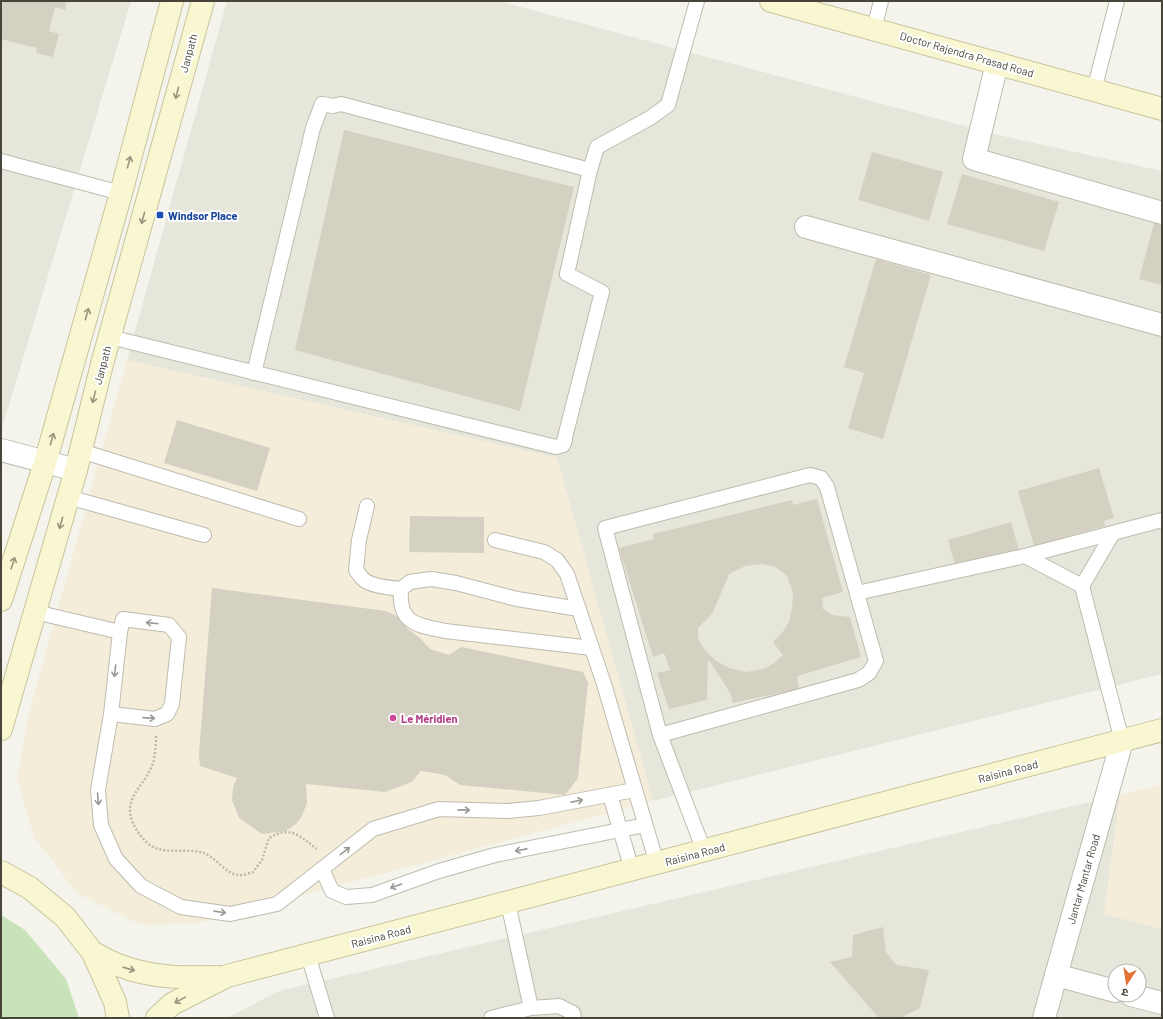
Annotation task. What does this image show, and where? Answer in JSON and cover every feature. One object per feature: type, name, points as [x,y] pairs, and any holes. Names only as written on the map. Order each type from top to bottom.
[{"type":"main road","points":[[1,600],[45,463],[172,1]]},
{"type":"main road","name":"Janpath","points":[[1,729],[78,461],[110,337],[203,1]]},
{"type":"main road","name":"Doctor Rajendra Prasad Road","points":[[771,1],[797,4],[874,29],[1162,108]]},
{"type":"main road","name":"Raisina Road","points":[[93,953],[121,966],[171,978],[227,976],[1162,730]]},
{"type":"main road","points":[[1,872],[30,888],[65,917],[93,953],[115,1002],[118,1018]]},
{"type":"main road","name":"Raisina Road","points":[[157,1018],[172,1004],[227,976]]},
{"type":"street","points":[[996,63],[974,159],[1162,213]]},
{"type":"street","points":[[806,227],[1162,325]]},
{"type":"street","points":[[1,450],[45,463],[78,461]]},
{"type":"street","name":"Jantar Mantar Road","points":[[1044,1018],[1122,741]]},
{"type":"street","points":[[1056,975],[1107,989]]},
{"type":"street","points":[[1147,999],[1162,1003]]},
{"type":"lane","points":[[110,337],[556,447],[564,442],[602,292],[567,274],[590,170],[597,147],[650,118],[668,104],[697,1]]},
{"type":"lane","points":[[874,29],[881,1]]},
{"type":"lane","points":[[1094,90],[1117,1]]},
{"type":"lane","points":[[254,373],[313,128],[322,104],[333,106],[341,104],[590,170]]},
{"type":"lane","points":[[1,161],[120,193]]},
{"type":"lane","points":[[78,461],[299,519]]},
{"type":"lane","points":[[660,735],[858,680],[869,673],[876,661],[827,487],[821,478],[810,475],[605,528],[660,735],[704,851]]},
{"type":"lane","points":[[68,497],[204,535]]},
{"type":"lane","points":[[367,506],[358,540],[356,570],[364,580],[383,586],[401,589]]},
{"type":"lane","points":[[857,593],[1025,556],[1162,520]]},
{"type":"lane","points":[[1113,533],[1082,586],[1122,741]]},
{"type":"lane","points":[[495,540],[544,552],[557,560],[567,574],[604,684],[657,864]]},
{"type":"lane","points":[[1025,556],[1082,586]]},
{"type":"lane","points":[[579,609],[517,599],[456,583],[432,579],[410,582],[401,589],[400,599],[403,612],[411,622],[422,626],[445,631],[592,648]]},
{"type":"lane","points":[[35,612],[120,632]]},
{"type":"lane","points":[[110,714],[156,719],[167,714],[172,704],[179,637],[169,625],[123,619],[98,790],[101,825],[116,860],[141,886],[181,907],[230,914],[277,904],[373,829],[439,809],[507,811],[539,808],[634,790]]},
{"type":"lane","points":[[610,795],[632,870]]},
{"type":"lane","points":[[322,869],[332,891],[346,897],[372,895],[439,870],[467,862],[645,825]]},
{"type":"lane","points":[[508,903],[531,1008]]},
{"type":"lane","points":[[308,955],[327,1018]]},
{"type":"lane","points":[[491,1018],[531,1008],[559,1006],[573,1013],[574,1018]]},
{"type":"path","points":[[156,719],[156,749],[152,764],[146,778],[134,794],[130,809],[132,822],[141,838],[155,848],[173,851],[188,850],[203,852],[238,876],[253,872],[262,860],[269,838],[278,833],[288,831],[297,835],[319,851],[342,853]]},
{"type":"shaded area","points":[[1,1],[131,1],[1,431]]},
{"type":"shaded area","points":[[227,1],[499,1],[998,135],[1162,171],[1162,674],[653,801],[557,458],[127,360]]},
{"type":"shaded area","points":[[127,360],[557,458],[653,801],[195,924],[141,925],[77,893],[34,837],[17,778],[29,713]]},
{"type":"shaded area","points":[[1162,784],[1162,929],[1104,914],[1120,795]]},
{"type":"shaded area","points":[[1120,795],[1104,914],[1162,929],[1162,1018],[227,1018],[279,991]]},
{"type":"green space","points":[[1,915],[25,930],[66,979],[79,1018],[1,1018]]},
{"type":"building","points":[[3,1],[67,1],[65,10],[55,7],[49,31],[59,34],[53,57],[36,53],[37,48],[1,39],[1,10]]},
{"type":"building","points":[[344,130],[574,187],[520,411],[295,350]]},
{"type":"building","points":[[872,152],[943,172],[929,221],[858,200]]},
{"type":"building","points":[[962,174],[1059,202],[1044,251],[947,224]]},
{"type":"building","points":[[1155,220],[1162,222],[1162,285],[1139,279]]},
{"type":"building","points":[[876,259],[931,275],[883,439],[848,428],[864,373],[844,367]]},
{"type":"building","points":[[177,420],[270,448],[257,491],[164,463]]},
{"type":"building","points":[[1099,468],[1114,518],[1104,521],[1105,526],[1034,546],[1018,491]]},
{"type":"building","points":[[817,499],[843,592],[822,598],[823,609],[832,615],[850,617],[861,657],[797,676],[799,689],[732,703],[732,697],[708,659],[707,700],[669,709],[657,673],[670,670],[664,653],[653,657],[619,548],[654,539],[653,534],[792,500],[793,505]],"holes":[[[763,564],[776,567],[787,576],[793,592],[789,622],[782,633],[773,642],[783,655],[764,669],[746,672],[729,668],[716,661],[705,650],[698,639],[698,628],[712,614],[729,574],[745,566]]]},
{"type":"building","points":[[410,516],[484,517],[484,553],[409,552]]},
{"type":"building","points":[[1011,522],[1019,550],[956,568],[948,540]]},
{"type":"building","name":"Le Méridien","points":[[212,588],[386,611],[407,621],[406,628],[420,638],[430,649],[449,655],[461,647],[583,672],[588,683],[578,778],[565,795],[460,785],[445,775],[421,771],[412,782],[385,792],[306,784],[307,803],[301,818],[296,824],[286,831],[262,834],[239,818],[232,800],[233,787],[237,778],[200,766],[199,754]]},
{"type":"building","points":[[883,927],[886,952],[896,965],[929,970],[920,1008],[900,1018],[879,1018],[830,962],[852,957],[853,935]]},
{"type":"place","name":"Windsor Place","points":[[160,215]]},
{"type":"place","name":"Le Méridien","points":[[393,718]]}]
